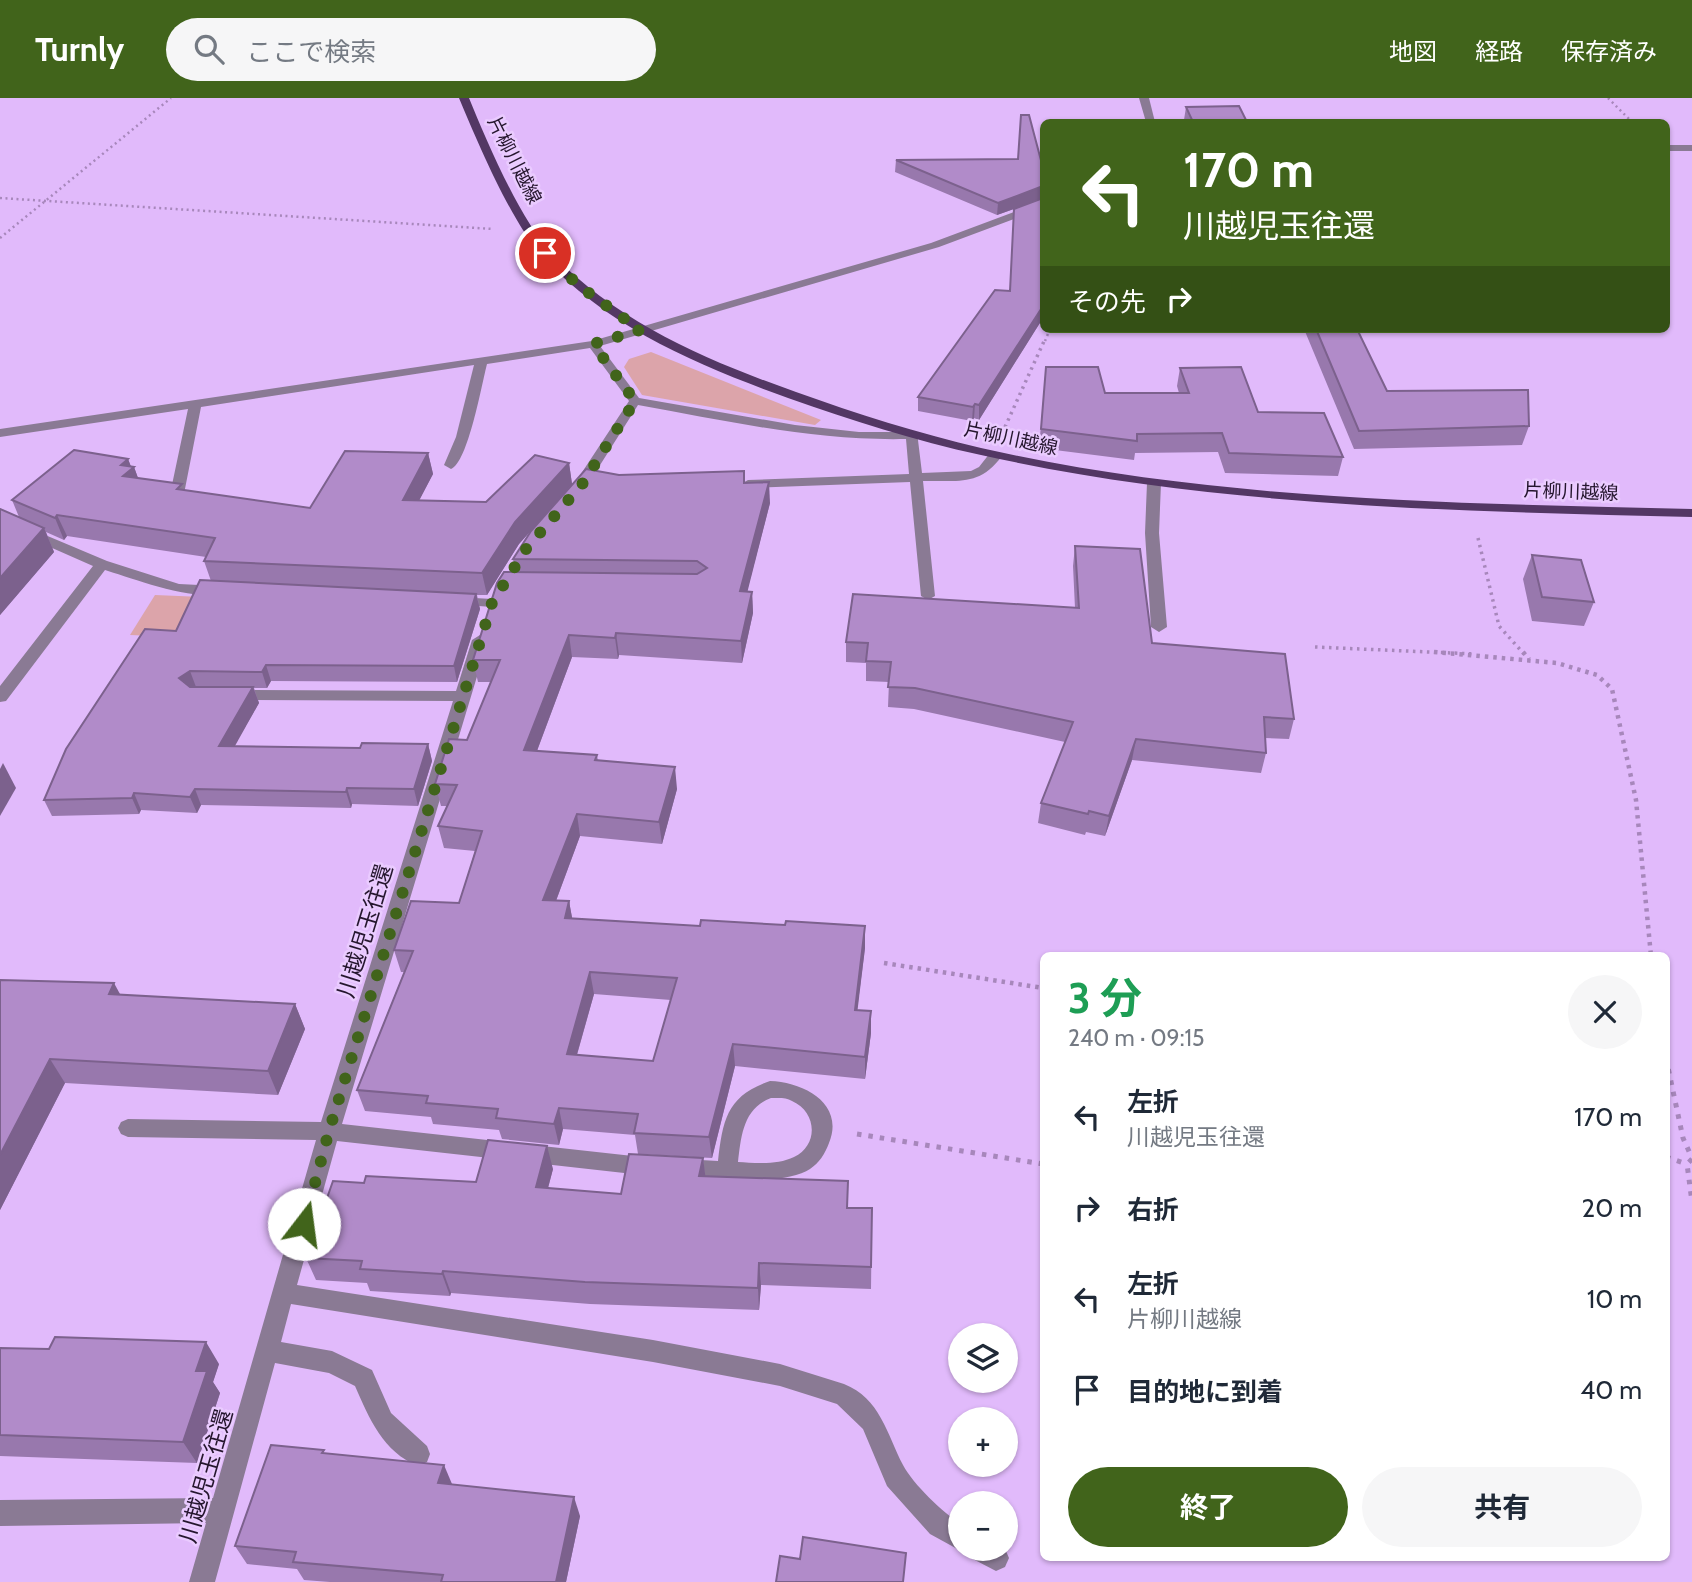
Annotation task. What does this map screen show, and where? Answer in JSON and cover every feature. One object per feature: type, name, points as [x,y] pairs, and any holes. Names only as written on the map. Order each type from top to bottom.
[{"type":"main road","name":"片柳川越線","points":[[464,98],[482,144],[529,229],[545,253],[578,285],[640,330],[708,363],[807,403],[912,435],[995,456],[1154,482],[1227,491],[1471,508],[1692,513]]},
{"type":"street","points":[[1144,98],[1150,119]]},
{"type":"street","points":[[1670,148],[1692,148]]},
{"type":"street","points":[[0,433],[593,344],[935,245],[1040,205]]},
{"type":"street","points":[[593,344],[635,401],[795,429],[859,436],[912,435],[929,596]]},
{"type":"street","points":[[451,465],[463,437],[481,362]]},
{"type":"street","points":[[567,502],[589,483],[635,401]]},
{"type":"street","points":[[176,499],[195,405]]},
{"type":"street","points":[[740,484],[974,475],[984,470],[995,456]]},
{"type":"street","points":[[1154,482],[1152,533],[1159,627]]},
{"type":"street","points":[[0,520],[102,564],[178,588],[233,591]]},
{"type":"street","points":[[0,697],[102,564]]},
{"type":"street","name":"川越児玉往還","points":[[202,1582],[329,1131],[462,696],[497,595],[437,600]]},
{"type":"street","points":[[222,695],[462,696]]},
{"type":"street","points":[[128,1128],[329,1131],[660,1168],[727,1170],[772,1170],[799,1166],[814,1152],[821,1141],[823,1128],[820,1113],[807,1096],[787,1089],[763,1091],[744,1105],[732,1129],[727,1170]]},
{"type":"street","points":[[284,1293],[666,1353],[780,1375],[844,1395],[872,1421],[896,1477],[939,1525],[948,1530]]},
{"type":"street","points":[[268,1351],[332,1362],[364,1378],[382,1421],[418,1454]]},
{"type":"street","points":[[0,1513],[222,1510]]},
{"type":"path","points":[[0,238],[171,98]]},
{"type":"path","points":[[1608,98],[1629,119]]},
{"type":"path","points":[[0,198],[469,229],[529,229]]},
{"type":"path","points":[[995,456],[1001,436],[1048,333]]},
{"type":"path","points":[[1471,508],[1499,626],[1529,660]]},
{"type":"path","points":[[1315,648],[1478,654],[1557,663],[1597,676],[1612,689],[1636,800],[1651,952]]},
{"type":"path","points":[[884,962],[1040,988]]},
{"type":"path","points":[[1670,1077],[1690,1160],[1692,1202]]},
{"type":"path","points":[[823,1128],[1040,1164]]},
{"type":"path","points":[[1670,1158],[1690,1160]]},
{"type":"shaded area","points":[[651,352],[821,420],[815,425],[642,395],[624,367],[629,359]]},
{"type":"shaded area","points":[[155,595],[202,597],[178,637],[130,635]]},
{"type":"building","points":[[1239,106],[1246,119],[1192,119],[1186,107]]},
{"type":"building","points":[[1021,115],[1029,115],[1040,157],[1040,187],[998,203],[896,160],[1018,159]]},
{"type":"building","points":[[1040,199],[1040,311],[979,405],[975,404],[973,407],[918,397],[995,290],[1010,291],[1014,209]]},
{"type":"building","points":[[1318,333],[1359,333],[1387,391],[1528,390],[1529,426],[1359,431]]},
{"type":"building","points":[[1046,367],[1098,367],[1105,393],[1189,393],[1180,368],[1241,367],[1258,412],[1324,413],[1343,457],[1229,453],[1222,433],[1137,434],[1137,441],[1041,429]]},
{"type":"building","points":[[74,450],[128,459],[121,465],[134,467],[123,476],[182,484],[177,489],[310,508],[345,451],[428,453],[403,500],[486,502],[535,455],[569,463],[515,522],[482,573],[204,561],[215,538],[57,515],[55,518],[12,500]]},
{"type":"building","points":[[586,469],[619,475],[744,471],[744,483],[769,482],[740,591],[752,592],[741,641],[616,633],[615,638],[569,635],[524,750],[597,755],[595,760],[675,767],[659,822],[577,814],[543,900],[569,901],[565,918],[700,926],[701,920],[785,925],[786,921],[865,926],[855,1010],[871,1011],[865,1057],[733,1044],[709,1137],[634,1133],[638,1114],[559,1108],[554,1124],[496,1118],[498,1109],[426,1103],[428,1096],[357,1090],[413,951],[394,950],[411,901],[459,903],[482,831],[438,826],[457,785],[435,784],[449,739],[467,740],[500,660],[473,660],[497,583],[504,572],[697,574],[707,568],[697,561],[513,559],[531,531]],"holes":[[[590,972],[677,978],[653,1061],[567,1054]]]},
{"type":"building","points":[[0,509],[44,528],[0,578]]},
{"type":"building","points":[[1075,546],[1140,549],[1152,643],[1285,654],[1294,719],[1264,717],[1266,753],[1136,739],[1109,816],[1041,803],[1073,722],[915,688],[888,687],[891,662],[866,661],[868,643],[846,642],[853,594],[1079,608]]},
{"type":"building","points":[[1532,555],[1581,560],[1594,602],[1542,597]]},
{"type":"building","points":[[200,580],[476,594],[454,666],[266,665],[262,672],[190,671],[179,678],[190,687],[253,687],[219,746],[360,748],[362,743],[428,744],[414,789],[347,788],[346,792],[195,789],[190,797],[134,793],[132,798],[44,800],[66,749],[145,629],[176,631]]},
{"type":"building","points":[[0,980],[114,983],[109,994],[295,1004],[268,1071],[50,1059],[0,1155]]},
{"type":"building","points":[[488,1140],[547,1146],[536,1187],[621,1194],[629,1154],[703,1158],[699,1176],[848,1181],[847,1208],[872,1208],[871,1267],[759,1263],[758,1288],[585,1282],[443,1271],[442,1274],[360,1269],[362,1261],[306,1258],[333,1181],[364,1183],[366,1176],[476,1182]]},
{"type":"building","points":[[55,1337],[206,1342],[196,1371],[207,1371],[183,1442],[0,1435],[0,1348],[49,1349]]},
{"type":"building","points":[[271,1445],[444,1465],[438,1483],[574,1497],[556,1582],[441,1582],[443,1575],[293,1562],[296,1552],[235,1546]]},
{"type":"building","points":[[803,1537],[906,1553],[903,1582],[776,1582],[780,1556],[800,1559]]},
{"type":"route","points":[[304,1224],[329,1131],[492,603],[526,549],[583,483],[635,401],[593,344],[640,330],[578,285],[545,253]]}]
